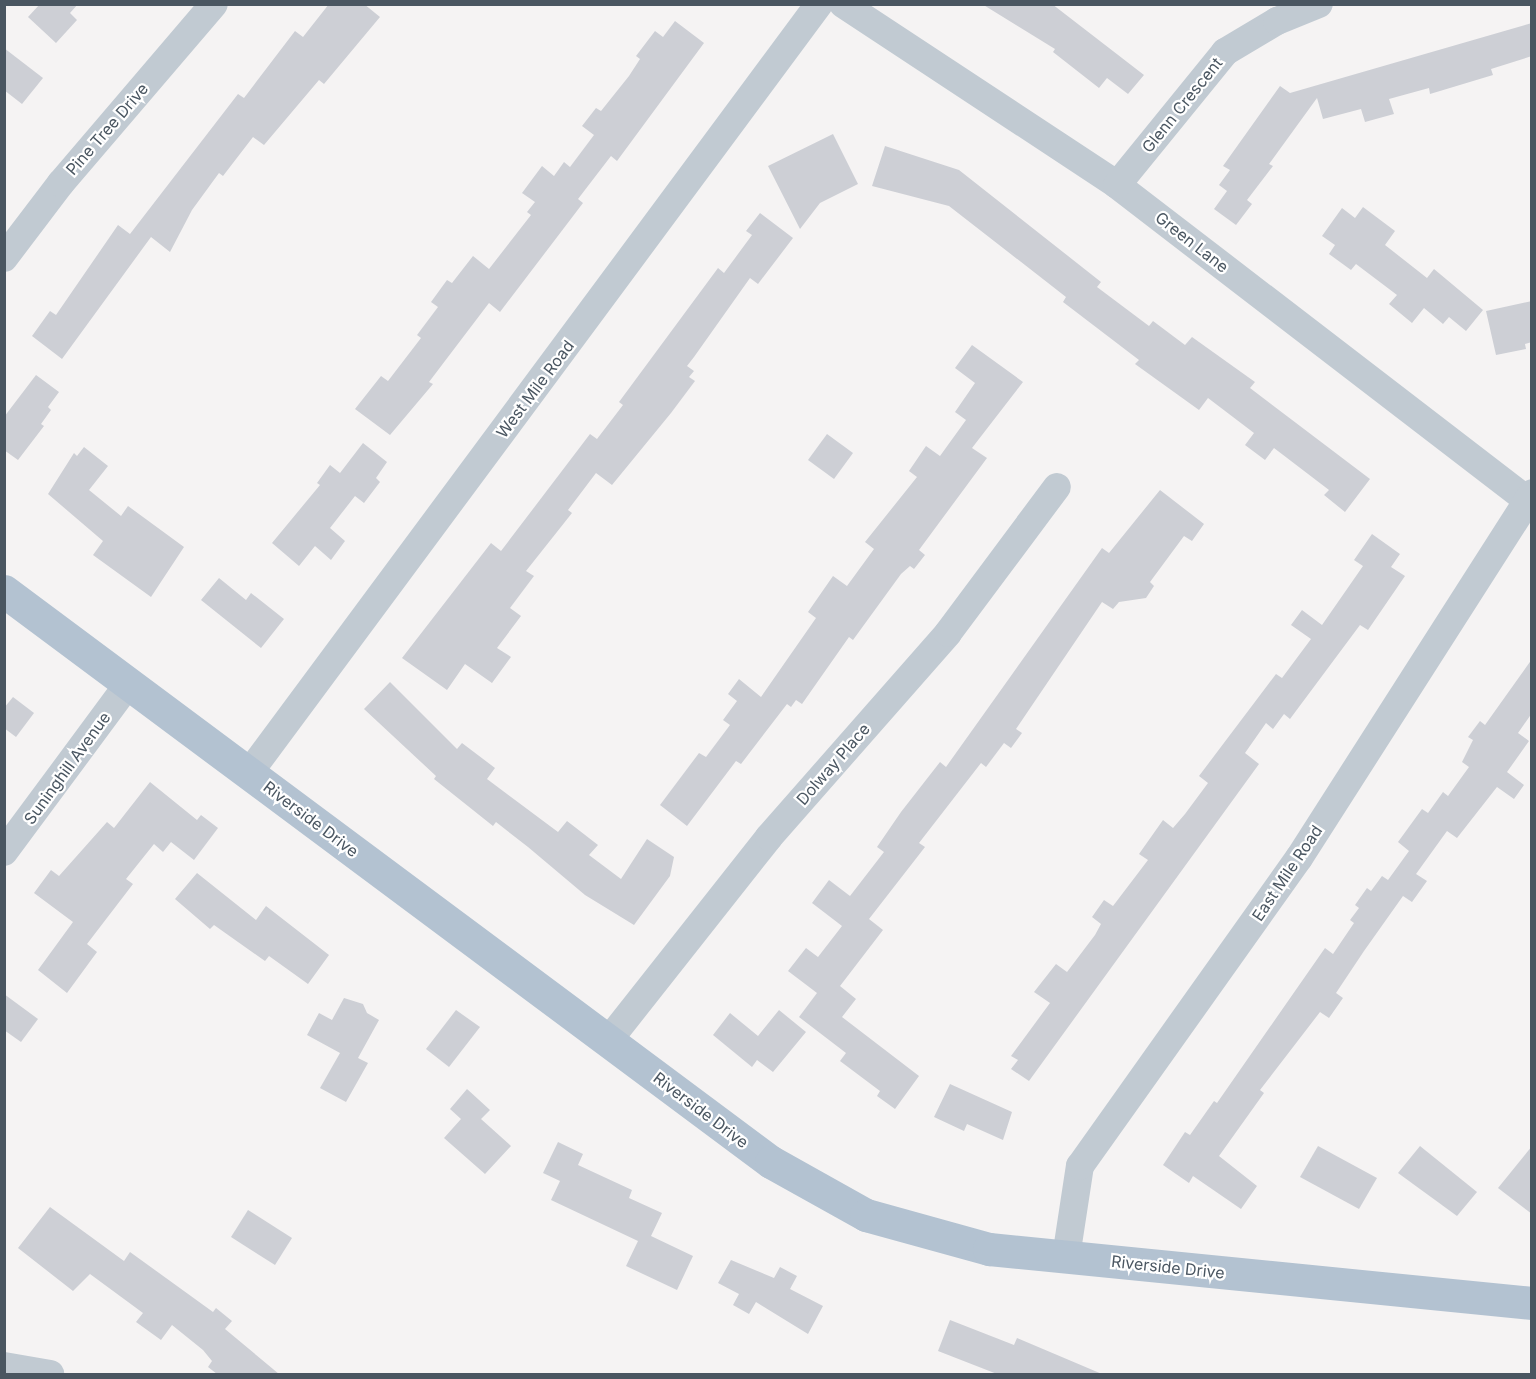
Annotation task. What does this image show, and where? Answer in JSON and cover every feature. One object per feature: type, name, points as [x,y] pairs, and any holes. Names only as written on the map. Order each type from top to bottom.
[{"type":"main road","name":"Riverside Drive","points":[[4,591],[771,1162],[866,1215],[989,1249],[1532,1303]]},
{"type":"street","name":"Pine Tree Drive","points":[[4,258],[61,183],[214,4]]},
{"type":"street","name":"West Mile Road","points":[[249,773],[819,4]]},
{"type":"street","name":"Green Lane","points":[[843,4],[1118,185],[1529,497]]},
{"type":"street","name":"Glenn Crescent","points":[[1118,185],[1225,52],[1277,21],[1319,4]]},
{"type":"street","name":"Dolway Place","points":[[608,1041],[769,837],[948,633],[1057,487]]},
{"type":"street","name":"East Mile Road","points":[[1066,1257],[1080,1166],[1299,858],[1529,497]]},
{"type":"street","name":"Suninghill Avenue","points":[[4,852],[129,683]]},
{"type":"street","points":[[4,1366],[50,1374]]},
{"type":"building","points":[[40,4],[78,4],[70,13],[77,20],[56,43],[28,17]]},
{"type":"building","points":[[329,4],[364,4],[380,17],[324,84],[319,80],[264,145],[253,137],[223,176],[219,173],[192,210],[170,252],[151,237],[62,359],[32,336],[50,311],[56,315],[118,225],[130,234],[238,94],[244,98],[295,31],[303,37]]},
{"type":"building","points":[[982,4],[1052,4],[1144,75],[1128,94],[1107,78],[1099,88],[1053,52],[1055,49]]},
{"type":"building","points":[[675,21],[704,43],[617,161],[611,156],[578,199],[583,203],[500,312],[489,303],[429,382],[433,384],[390,435],[355,409],[381,376],[388,381],[421,338],[417,335],[438,307],[431,302],[447,280],[452,283],[473,256],[489,269],[531,215],[527,212],[535,202],[522,193],[542,166],[554,176],[564,162],[570,167],[594,135],[582,126],[596,108],[601,111],[629,76],[640,59],[636,56],[655,31],[663,37]]},
{"type":"building","points":[[1532,23],[1532,56],[1491,69],[1493,75],[1430,94],[1429,88],[1389,99],[1394,114],[1365,122],[1361,109],[1323,119],[1317,98],[1269,164],[1273,166],[1247,200],[1252,204],[1236,225],[1214,209],[1227,191],[1219,185],[1230,170],[1223,166],[1280,86],[1290,93]]},
{"type":"building","points":[[4,48],[43,78],[22,104],[4,90]]},
{"type":"building","points":[[833,134],[858,184],[820,203],[800,229],[768,166]]},
{"type":"building","points":[[885,146],[959,170],[1101,282],[1097,287],[1149,326],[1153,321],[1185,345],[1192,337],[1255,382],[1250,388],[1370,479],[1345,512],[1324,495],[1329,490],[1274,448],[1265,460],[1245,445],[1254,433],[1208,398],[1199,410],[1135,364],[1139,360],[1063,302],[1066,297],[949,206],[872,186]]},
{"type":"building","points":[[1363,207],[1395,231],[1385,245],[1427,278],[1434,269],[1483,310],[1466,331],[1449,317],[1443,324],[1424,308],[1412,323],[1389,304],[1397,295],[1356,264],[1351,270],[1329,254],[1335,245],[1322,236],[1342,208],[1355,218]]},
{"type":"building","points":[[760,213],[793,238],[758,284],[750,278],[687,366],[694,371],[689,377],[695,381],[671,413],[612,485],[596,473],[568,510],[572,513],[526,571],[534,576],[510,608],[521,616],[497,648],[511,657],[492,683],[465,664],[447,690],[402,658],[491,543],[501,551],[590,434],[597,439],[623,405],[619,402],[718,268],[724,273],[752,235],[746,231]]},
{"type":"building","points":[[1532,301],[1532,342],[1525,344],[1526,349],[1496,355],[1486,311]]},
{"type":"building","points":[[972,345],[1023,382],[972,448],[987,458],[919,550],[925,555],[914,569],[910,566],[901,574],[853,640],[849,637],[802,704],[796,700],[791,707],[787,704],[741,764],[736,761],[687,826],[660,805],[699,753],[706,757],[730,725],[723,720],[737,701],[728,694],[739,679],[761,697],[816,618],[808,612],[833,576],[847,586],[874,549],[865,542],[917,477],[909,471],[926,446],[940,456],[966,420],[955,412],[975,383],[955,368]]},
{"type":"building","points":[[36,375],[59,392],[48,407],[51,410],[41,424],[44,426],[18,460],[4,450],[4,417]]},
{"type":"building","points":[[827,434],[853,453],[834,479],[808,460]]},
{"type":"building","points":[[363,443],[387,462],[376,478],[380,482],[364,503],[355,496],[330,528],[345,541],[331,560],[315,546],[299,566],[272,543],[320,485],[317,483],[330,465],[340,473]]},
{"type":"building","points":[[84,447],[108,466],[89,490],[121,516],[128,506],[184,547],[151,597],[93,555],[103,541],[48,494],[74,453],[77,456]]},
{"type":"building","points":[[1160,490],[1204,524],[1192,541],[1184,536],[1150,582],[1154,586],[1146,598],[1119,602],[1113,609],[1102,602],[1016,729],[1022,733],[1011,748],[1004,743],[986,767],[981,763],[919,843],[925,847],[869,919],[883,930],[840,986],[856,999],[842,1017],[919,1076],[895,1109],[877,1096],[880,1091],[840,1061],[846,1053],[799,1017],[817,993],[788,971],[806,948],[818,957],[842,926],[812,903],[829,880],[850,896],[884,852],[877,847],[901,812],[940,762],[946,767],[1102,548],[1109,553]]},
{"type":"building","points":[[1372,534],[1400,554],[1391,567],[1405,576],[1368,630],[1360,625],[1290,719],[1284,714],[1273,729],[1266,723],[1245,753],[1259,764],[1029,1081],[1011,1069],[1018,1060],[1011,1056],[1050,1003],[1034,992],[1056,964],[1067,972],[1101,924],[1092,917],[1104,900],[1113,906],[1148,860],[1139,854],[1163,820],[1173,828],[1208,783],[1199,776],[1276,674],[1282,678],[1311,639],[1291,625],[1302,610],[1322,625],[1363,566],[1354,560]]},
{"type":"building","points":[[219,578],[246,600],[251,593],[284,619],[261,648],[201,600]]},
{"type":"building","points":[[1532,659],[1532,713],[1518,733],[1529,741],[1507,772],[1524,785],[1514,799],[1497,787],[1457,838],[1447,831],[1416,874],[1427,881],[1412,902],[1403,896],[1336,993],[1343,998],[1329,1018],[1320,1012],[1260,1090],[1264,1093],[1219,1156],[1257,1186],[1241,1209],[1193,1176],[1189,1183],[1163,1165],[1185,1132],[1190,1135],[1214,1101],[1217,1103],[1325,948],[1333,954],[1354,923],[1350,920],[1359,908],[1355,905],[1367,888],[1371,891],[1382,876],[1388,880],[1409,851],[1398,842],[1422,809],[1428,813],[1443,792],[1448,796],[1469,767],[1462,762],[1473,740],[1468,737],[1480,721],[1485,725]]},
{"type":"building","points":[[390,682],[457,749],[462,743],[495,768],[487,779],[558,832],[567,821],[598,845],[589,855],[621,879],[647,839],[674,857],[670,876],[634,925],[585,895],[496,822],[493,826],[434,779],[436,776],[364,709]]},
{"type":"building","points":[[13,697],[34,713],[16,737],[4,728],[4,708]]},
{"type":"building","points":[[150,782],[197,820],[201,815],[218,828],[194,860],[171,842],[163,852],[154,844],[126,879],[133,884],[87,944],[97,952],[67,993],[38,970],[73,922],[34,893],[51,870],[59,876],[107,822],[114,828]]},
{"type":"building","points":[[197,873],[256,920],[266,906],[329,955],[308,984],[269,956],[265,961],[214,925],[210,929],[175,899]]},
{"type":"building","points":[[4,994],[38,1019],[21,1042],[4,1030]]},
{"type":"building","points":[[344,998],[363,1004],[367,1013],[379,1020],[358,1058],[368,1063],[346,1102],[320,1088],[340,1053],[307,1035],[319,1013],[332,1020]]},
{"type":"building","points":[[456,1010],[480,1027],[449,1067],[426,1049]]},
{"type":"building","points":[[779,1010],[806,1032],[773,1072],[757,1060],[752,1067],[713,1035],[730,1013],[758,1036]]},
{"type":"building","points":[[950,1084],[1012,1112],[1003,1140],[967,1124],[964,1131],[934,1117]]},
{"type":"building","points":[[467,1089],[490,1110],[481,1119],[511,1146],[485,1174],[444,1138],[461,1119],[450,1109]]},
{"type":"building","points":[[558,1142],[583,1154],[578,1165],[632,1190],[629,1198],[662,1213],[651,1236],[693,1256],[677,1290],[626,1266],[638,1241],[551,1200],[560,1181],[543,1173]]},
{"type":"building","points":[[1318,1146],[1377,1178],[1359,1209],[1300,1177]]},
{"type":"building","points":[[1420,1146],[1477,1192],[1457,1216],[1398,1173]]},
{"type":"building","points":[[1532,1146],[1532,1214],[1498,1188]]},
{"type":"building","points":[[50,1207],[124,1261],[130,1252],[213,1312],[216,1308],[232,1321],[225,1329],[279,1374],[217,1374],[208,1367],[212,1361],[203,1350],[172,1325],[161,1340],[136,1322],[143,1313],[90,1274],[73,1291],[18,1248]]},
{"type":"building","points":[[248,1210],[292,1238],[275,1265],[231,1237]]},
{"type":"building","points":[[731,1260],[774,1278],[780,1267],[797,1276],[790,1289],[823,1306],[808,1334],[756,1302],[749,1314],[733,1305],[739,1294],[718,1283]]},
{"type":"building","points":[[950,1320],[1014,1345],[1017,1338],[1102,1374],[997,1374],[938,1351]]}]
